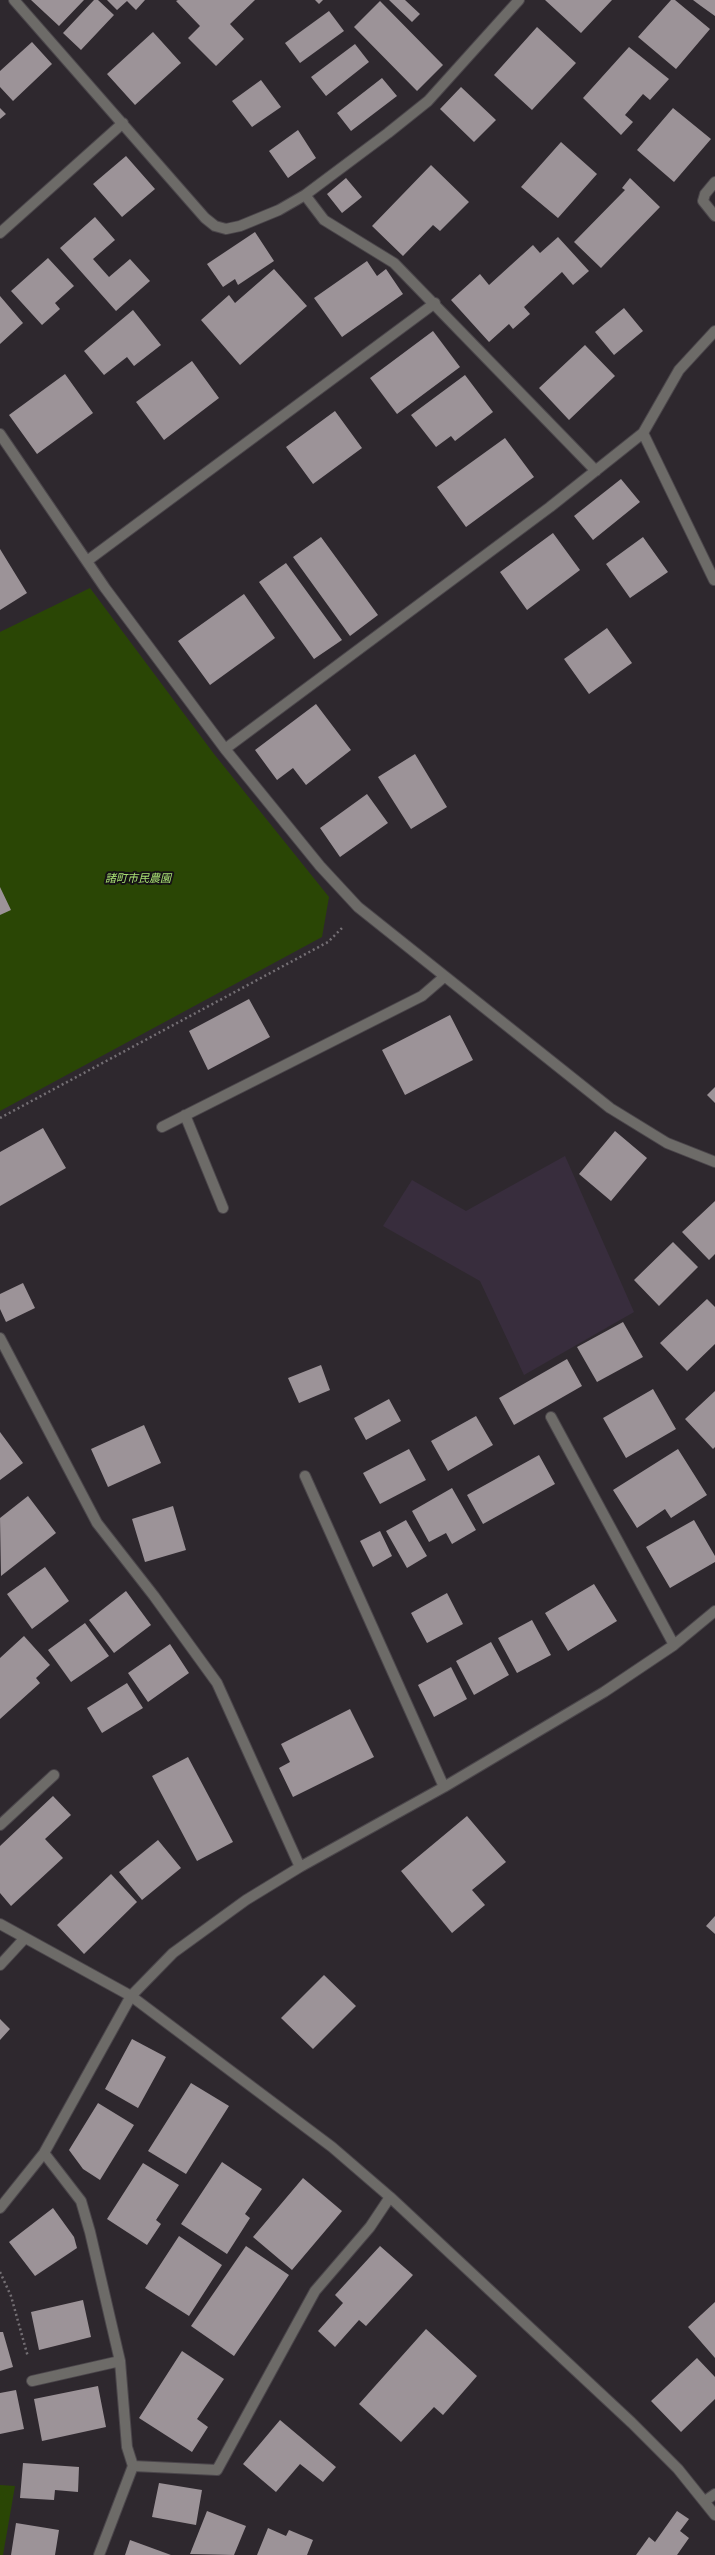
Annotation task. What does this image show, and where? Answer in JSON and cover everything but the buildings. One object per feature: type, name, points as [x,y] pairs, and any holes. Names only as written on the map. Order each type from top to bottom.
[{"type":"street","points":[[14,0],[206,218],[215,226],[226,229],[240,226],[279,210],[305,195],[428,101],[519,0]]},
{"type":"street","points":[[0,233],[123,123]]},
{"type":"street","points":[[715,182],[705,194],[703,201],[715,216]]},
{"type":"street","points":[[305,195],[324,220],[394,263],[596,471]]},
{"type":"street","points":[[86,561],[434,303]]},
{"type":"street","points":[[225,749],[596,471],[642,433],[679,370],[715,331]]},
{"type":"street","points":[[642,433],[714,580]]},
{"type":"street","points":[[0,434],[86,561],[225,749],[320,866],[358,907],[610,1108],[667,1143],[715,1162]]},
{"type":"street","points":[[162,1127],[422,996],[444,977]]},
{"type":"street","points":[[186,1115],[223,1208]]},
{"type":"street","points":[[0,1338],[97,1523],[154,1596],[217,1683],[300,1867]]},
{"type":"street","points":[[550,1417],[674,1645]]},
{"type":"street","points":[[305,1476],[444,1786]]},
{"type":"street","points":[[0,2208],[44,2153],[131,1996],[173,1953],[246,1900],[300,1867],[444,1786],[604,1692],[674,1645],[715,1611]]},
{"type":"street","points":[[0,1826],[54,1775]]},
{"type":"street","points":[[0,1924],[24,1939],[131,1996],[320,2138],[390,2197],[632,2423],[678,2470],[715,2515]]},
{"type":"street","points":[[0,1965],[24,1939]]},
{"type":"street","points":[[44,2153],[81,2202],[90,2232],[120,2361],[127,2447],[133,2466],[98,2555]]},
{"type":"street","points":[[133,2466],[217,2470],[315,2291],[370,2227],[390,2197]]},
{"type":"street","points":[[32,2381],[120,2361]]},
{"type":"street","points":[[705,2501],[715,2494]]},
{"type":"path","points":[[0,1118],[328,942],[358,907]]},
{"type":"path","points":[[0,2272],[17,2318],[32,2381]]},
{"type":"shaded area","points":[[565,1156],[634,1312],[524,1375],[480,1281],[383,1226],[412,1180],[466,1211]]},
{"type":"green space","name":"諸町市民農園","points":[[90,588],[214,754],[329,897],[322,937],[0,1111],[0,632]]},
{"type":"green space","points":[[0,2485],[15,2486],[3,2555],[0,2555]]}]
